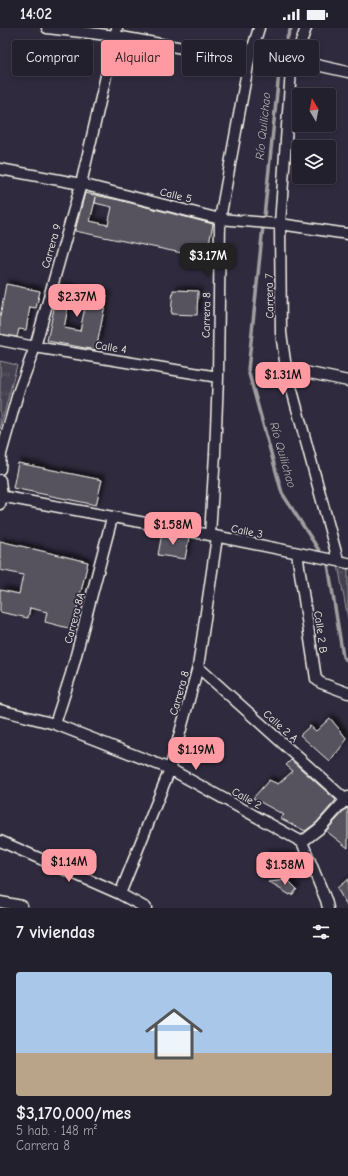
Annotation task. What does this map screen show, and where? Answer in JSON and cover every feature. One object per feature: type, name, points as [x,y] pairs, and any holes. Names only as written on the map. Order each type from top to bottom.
[{"type":"street","points":[[47,28],[116,32],[249,60]]},
{"type":"street","name":"Carrera 8","points":[[120,894],[170,769],[198,667],[213,536],[224,219],[249,60],[259,28]]},
{"type":"street","name":"Carrera 7","points":[[302,40],[306,28]]},
{"type":"street","name":"Carrera 9","points":[[0,469],[1,454],[18,394],[35,347],[81,184],[116,32]]},
{"type":"street","points":[[319,66],[348,72]]},
{"type":"street","name":"Carrera 7","points":[[290,76],[276,223],[281,333],[286,368],[339,561]]},
{"type":"street","name":"Calle 5","points":[[0,169],[81,184],[224,219],[276,223],[348,234]]},
{"type":"street","name":"Calle 4","points":[[0,340],[218,377]]},
{"type":"street","points":[[286,368],[348,381]]},
{"type":"street","points":[[0,480],[1,499]]},
{"type":"street","name":"Calle 3","points":[[1,499],[213,536],[339,561]]},
{"type":"street","name":"Carrera 8A","points":[[55,724],[72,674],[112,518]]},
{"type":"street","name":"Calle 2 B","points":[[301,554],[316,679],[320,683],[348,693]]},
{"type":"street","name":"Calle 2 A","points":[[198,667],[347,800]]},
{"type":"street","name":"Calle 2","points":[[0,710],[55,724],[170,769],[302,842]]},
{"type":"street","points":[[328,908],[302,842],[320,828],[347,800]]},
{"type":"street","points":[[0,841],[120,894],[146,908]]},
{"type":"street","points":[[0,902],[22,906]]},
{"type":"green space","points":[[0,361],[17,365],[0,429]]},
{"type":"green space","points":[[338,565],[348,567],[348,619]]},
{"type":"building","points":[[85,193],[213,224],[206,258],[75,231]],"holes":[[[96,197],[95,203],[112,207],[108,225],[90,221]]]},
{"type":"building","points":[[6,284],[40,291],[36,308],[30,307],[26,330],[19,329],[17,337],[0,334],[0,317]]},
{"type":"building","points":[[59,286],[107,295],[96,350],[47,341]],"holes":[[[69,303],[85,307],[80,331],[64,328]]]},
{"type":"building","points":[[173,290],[198,291],[197,315],[171,314]]},
{"type":"building","points":[[18,463],[102,480],[96,505],[13,488]]},
{"type":"building","points":[[162,533],[189,538],[185,559],[158,555]]},
{"type":"building","points":[[0,541],[88,562],[72,629],[45,622],[47,612],[30,608],[28,618],[0,612],[0,590],[19,594],[23,575],[0,570]]},
{"type":"building","points":[[330,718],[347,739],[330,762],[300,735],[310,726],[316,731]]},
{"type":"building","points":[[291,760],[336,800],[316,823],[305,831],[280,818],[284,815],[253,798],[269,780],[278,784],[293,771],[286,765]]},
{"type":"building","points":[[348,808],[348,848],[326,831]]},
{"type":"building","points":[[265,853],[293,857],[302,861],[285,881],[278,874],[287,865],[264,857]]},
{"type":"building","points":[[348,879],[348,908],[337,888]]},
{"type":"building","points":[[288,880],[297,889],[292,895],[268,882]]},
{"type":"waterway","name":"Río Quilichao","points":[[291,28],[281,54],[248,370],[282,493],[322,555]]},
{"type":"waterway","name":"Río Quilichao","points":[[325,560],[328,564],[343,657],[348,661]]}]
